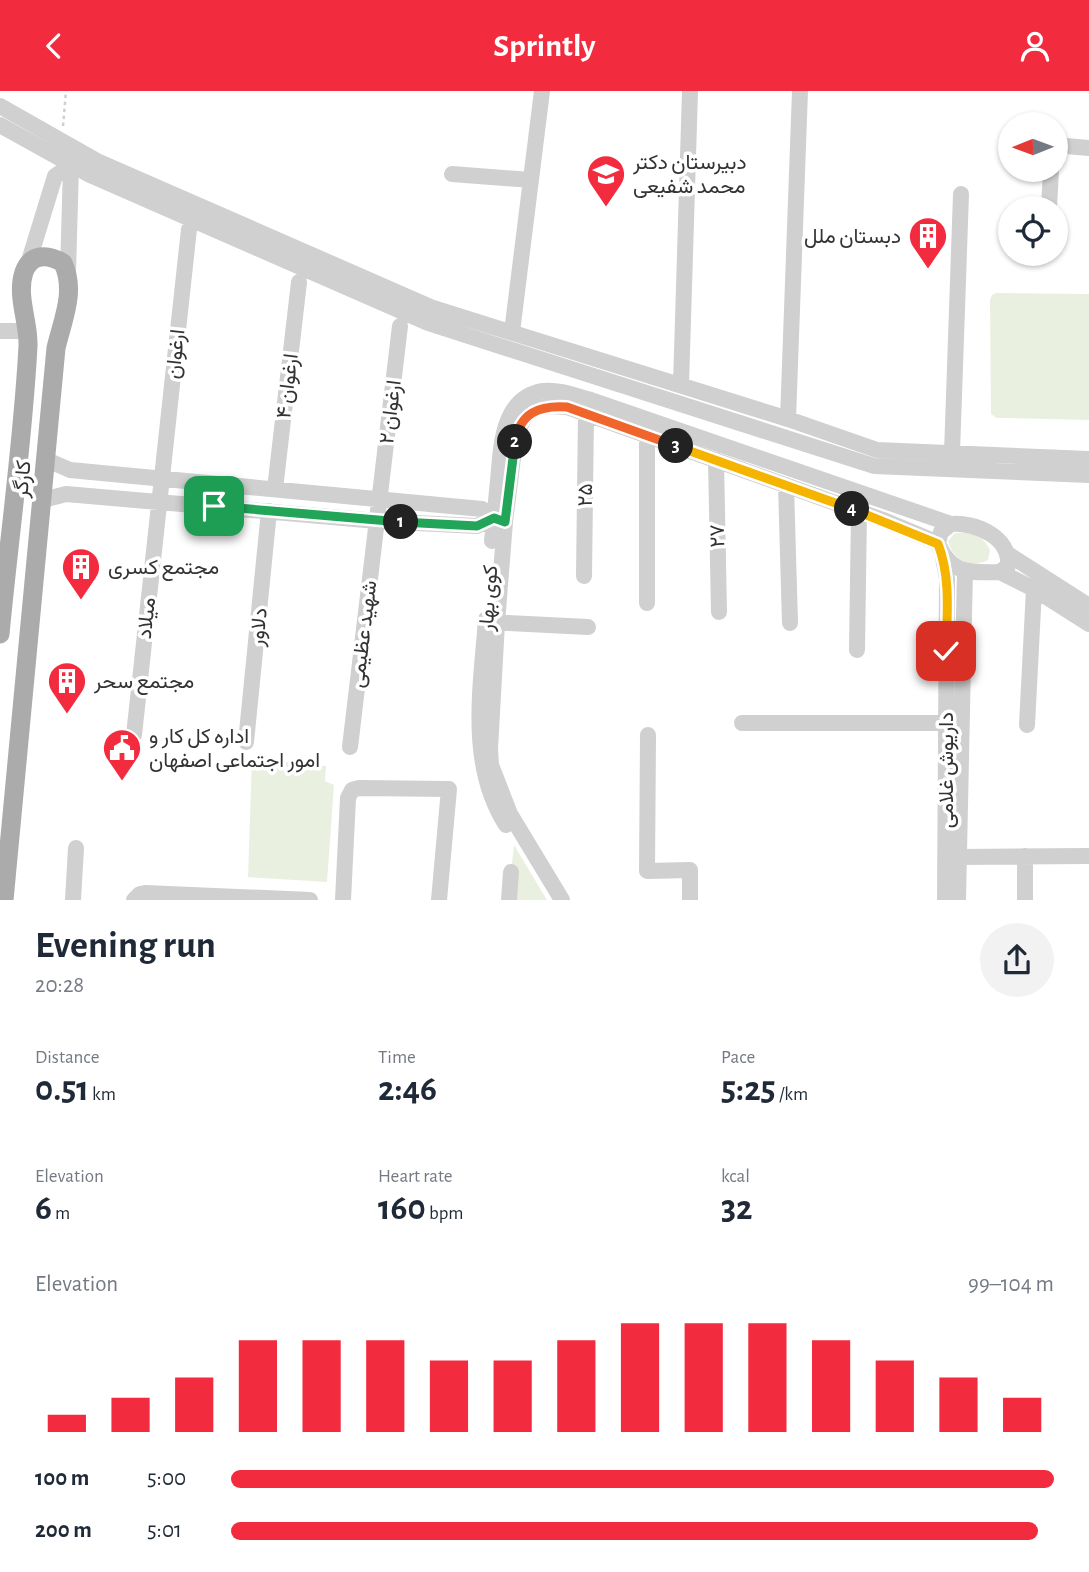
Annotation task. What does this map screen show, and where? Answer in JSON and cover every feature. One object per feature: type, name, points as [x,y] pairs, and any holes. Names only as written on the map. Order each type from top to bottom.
[{"type":"main road","points":[[28,264],[39,256],[46,255],[63,263],[68,273]]},
{"type":"main road","name":"کارگر","points":[[0,634],[28,331],[22,285],[28,264]]},
{"type":"main road","name":"کارگر","points":[[4,900],[56,348],[66,315],[68,273]]},
{"type":"street","points":[[512,332],[542,91]]},
{"type":"street","points":[[681,385],[690,91]]},
{"type":"street","points":[[788,419],[800,91]]},
{"type":"street","points":[[0,106],[97,161],[393,299],[428,323],[874,466],[1083,467]]},
{"type":"street","points":[[0,125],[71,165],[393,299],[512,332],[788,419],[877,450],[952,453],[1083,467]]},
{"type":"street","points":[[1068,146],[1089,148]]},
{"type":"street","points":[[68,273],[71,165],[78,149]]},
{"type":"street","points":[[28,264],[55,176],[71,165]]},
{"type":"street","points":[[452,174],[531,180]]},
{"type":"street","points":[[952,453],[961,194]]},
{"type":"street","name":"ارغوان","points":[[159,501],[189,229]]},
{"type":"street","name":"ارغوان ۴","points":[[275,489],[299,282]]},
{"type":"street","name":"ارغوان ۲","points":[[377,521],[400,326]]},
{"type":"street","points":[[0,331],[28,331]]},
{"type":"street","points":[[560,365],[566,349]]},
{"type":"street","name":"کوی بهار","points":[[500,520],[499,455],[507,422],[519,404],[528,397],[552,390],[591,400],[951,524],[983,530],[998,540],[1008,554],[1089,606]]},
{"type":"street","points":[[724,418],[729,401]]},
{"type":"street","name":"کوی بهار","points":[[552,900],[498,813],[485,780],[480,748],[480,701],[491,622],[500,520],[516,434],[525,417],[535,409],[567,407],[647,435],[859,511],[941,550],[952,566],[965,570],[1000,572]]},
{"type":"street","name":"۲۵","points":[[584,576],[586,414]]},
{"type":"street","points":[[647,435],[647,603]]},
{"type":"street","points":[[47,460],[70,470],[482,509],[500,520]]},
{"type":"street","name":"۲۷","points":[[716,460],[719,612]]},
{"type":"street","points":[[786,485],[790,623]]},
{"type":"street","points":[[43,500],[66,494],[377,521],[477,526],[500,520]]},
{"type":"street","name":"میلاد","points":[[134,735],[159,501]]},
{"type":"street","name":"دلاور","points":[[246,742],[269,511]]},
{"type":"street","points":[[857,650],[859,511]]},
{"type":"street","name":"شهید عظیمی","points":[[350,747],[377,521]]},
{"type":"street","points":[[941,550],[941,532],[951,524]]},
{"type":"street","name":"داریوش غلامی","points":[[941,550],[947,579],[945,900]]},
{"type":"street","points":[[1008,554],[1008,566],[1000,572],[1034,589],[1089,624]]},
{"type":"street","name":"داریوش غلامی","points":[[958,900],[965,570]]},
{"type":"street","points":[[1027,725],[1034,589]]},
{"type":"street","points":[[491,622],[588,627]]},
{"type":"street","name":"کوی بهار","points":[[491,622],[491,765],[510,814],[562,900]]},
{"type":"street","points":[[742,723],[946,723]]},
{"type":"street","points":[[648,735],[647,870],[690,870],[690,900]]},
{"type":"street","points":[[343,900],[348,798],[352,790],[359,788],[449,789],[439,900]]},
{"type":"street","points":[[73,900],[76,848]]},
{"type":"street","points":[[1025,900],[1026,856]]},
{"type":"street","points":[[958,857],[1089,856]]},
{"type":"street","points":[[509,900],[511,872]]},
{"type":"street","points":[[134,900],[145,893],[310,900]]},
{"type":"path","points":[[62,140],[66,91]]},
{"type":"green space","points":[[996,293],[1089,294],[1089,420],[997,418],[991,414],[990,300]]},
{"type":"green space","points":[[955,533],[971,534],[980,538],[990,550],[988,560],[975,564],[958,558],[948,541]]},
{"type":"green space","points":[[252,759],[326,766],[325,781],[334,785],[327,882],[248,877]]},
{"type":"green space","points":[[514,845],[547,900],[508,900]]},
{"type":"place","name":"دبیرستان دکتر محمد شفیعی","points":[[606,208]]},
{"type":"place","name":"دبستان ملل","points":[[928,270]]},
{"type":"place","name":"مجتمع کسری","points":[[81,601]]},
{"type":"place","name":"مجتمع سحر","points":[[67,715]]},
{"type":"place","name":"اداره کل کار و امور اجتماعی اصفهان","points":[[122,782]]},
{"type":"route","points":[[214,506],[377,521],[477,526],[494,518],[505,522],[512,457],[520,424],[535,409],[567,407],[883,520],[938,544],[947,579],[946,651]]}]
